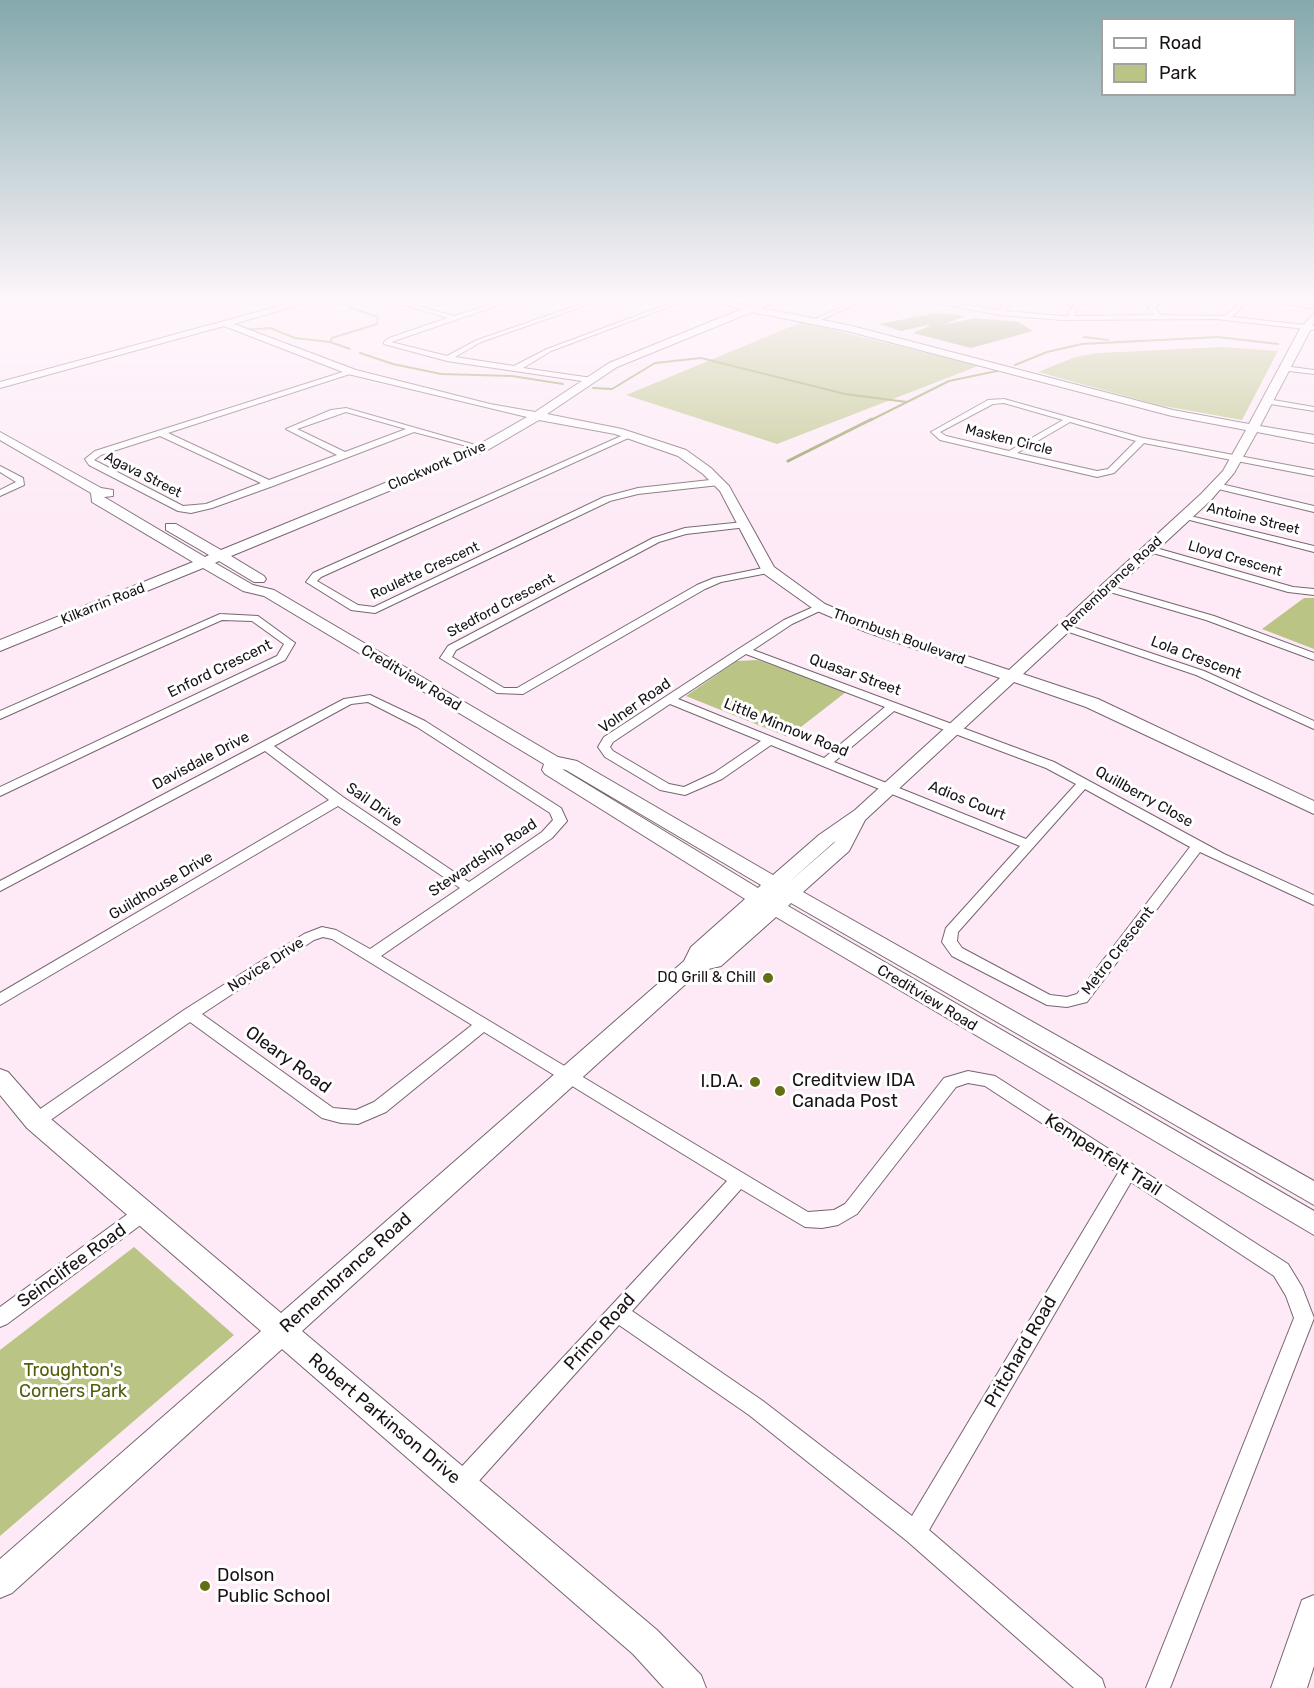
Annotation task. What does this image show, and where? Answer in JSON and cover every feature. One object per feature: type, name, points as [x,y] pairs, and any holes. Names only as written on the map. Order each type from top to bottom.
[{"type":"street","points":[[0,385],[27,378]]},
{"type":"street","name":"Agava Street","points":[[334,378],[98,453],[89,459],[92,463],[181,509],[209,506],[414,429]]},
{"type":"street","name":"Thornbush Boulevard","points":[[375,378],[535,417],[631,435],[682,453],[718,482],[768,570],[820,607],[871,628],[1092,703],[1314,808]]},
{"type":"street","points":[[574,378],[589,380]]},
{"type":"street","name":"Clockwork Drive","points":[[205,562],[482,448],[535,417],[593,378]]},
{"type":"street","points":[[1035,378],[1172,413],[1314,439]]},
{"type":"street","name":"Remembrance Road","points":[[0,1581],[693,965],[713,961],[826,839],[862,814],[1217,486],[1237,458],[1279,378]]},
{"type":"street","points":[[1267,401],[1314,409]]},
{"type":"street","name":"Masken Circle","points":[[1142,440],[1111,471],[1092,474],[943,438],[935,432],[994,402],[1010,402],[1142,440],[1314,473]]},
{"type":"street","points":[[344,455],[290,429],[334,412],[346,410],[482,448]]},
{"type":"street","points":[[1009,454],[1070,419]]},
{"type":"street","points":[[161,433],[270,484]]},
{"type":"street","name":"Creditview Road","points":[[0,435],[98,492],[111,493],[221,555],[261,580],[269,593]]},
{"type":"street","name":"Roulette Crescent","points":[[631,435],[317,574],[311,582],[356,608],[375,610],[607,499],[638,491],[718,482]]},
{"type":"street","points":[[0,469],[20,480],[21,483],[0,493]]},
{"type":"street","points":[[1217,486],[1314,509]]},
{"type":"street","name":"Creditview Road","points":[[98,492],[97,499],[248,588],[269,593],[553,762],[551,770],[775,896],[948,986],[1314,1194]]},
{"type":"street","name":"Antoine Street","points":[[1185,516],[1314,549]]},
{"type":"street","name":"Stedford Crescent","points":[[744,525],[692,530],[656,540],[452,648],[446,658],[501,691],[519,692],[701,587],[718,580],[768,570]]},
{"type":"street","name":"Lloyd Crescent","points":[[1149,549],[1292,590],[1314,592]]},
{"type":"street","name":"Kilkarrin Road","points":[[0,646],[205,562]]},
{"type":"street","points":[[1107,588],[1210,618],[1314,657]]},
{"type":"street","name":"Volner Road","points":[[770,740],[740,763],[696,788],[675,791],[609,754],[604,747],[608,740],[744,650],[798,616],[820,607]]},
{"type":"street","name":"Enford Crescent","points":[[0,715],[220,617],[254,618],[290,643],[288,651],[281,658],[0,792]]},
{"type":"street","name":"Lola Crescent","points":[[1064,627],[1191,669],[1314,725]]},
{"type":"street","name":"Quasar Street","points":[[744,650],[956,728]]},
{"type":"street","name":"Davisdale Drive","points":[[0,887],[348,701],[360,699],[379,701],[421,724]]},
{"type":"street","name":"Little Minnow Road","points":[[670,700],[890,788]]},
{"type":"street","points":[[826,762],[894,705]]},
{"type":"street","name":"Stewardship Road","points":[[370,956],[547,835],[560,821],[559,816],[421,724]]},
{"type":"street","name":"Quillberry Close","points":[[956,728],[1050,765],[1198,846],[1314,900]]},
{"type":"street","name":"Sail Drive","points":[[265,745],[338,800],[469,888]]},
{"type":"street","name":"Metro Crescent","points":[[1084,783],[951,931],[949,942],[957,952],[1047,1000],[1075,1001],[1086,994],[1198,846]]},
{"type":"street","name":"Adios Court","points":[[890,788],[1030,844]]},
{"type":"street","name":"Guildhouse Drive","points":[[0,1000],[338,800]]},
{"type":"street","name":"Creditview Road","points":[[775,896],[898,981],[1169,1137],[1314,1224]]},
{"type":"street","name":"Novice Drive","points":[[36,1121],[190,1014],[309,937],[322,932],[336,935],[567,1077]]},
{"type":"street","points":[[898,981],[912,977],[948,986]]},
{"type":"street","name":"Oleary Road","points":[[190,1014],[328,1113],[357,1117],[380,1107],[483,1025]]},
{"type":"street","name":"Kempenfelt Trail","points":[[567,1077],[805,1219],[822,1220],[838,1217],[851,1209],[951,1082],[968,1077],[989,1080],[1281,1270],[1295,1293],[1304,1318],[1158,1688]]},
{"type":"street","name":"Robert Parkinson Drive","points":[[0,1078],[36,1121],[645,1642],[688,1688]]},
{"type":"street","name":"Pritchard Road","points":[[915,1533],[1128,1171]]},
{"type":"street","name":"Primo Road","points":[[461,1484],[738,1180]]},
{"type":"street","name":"Seinclifee Road","points":[[0,1318],[143,1213]]},
{"type":"street","points":[[617,1312],[756,1408],[915,1533],[1094,1688]]},
{"type":"street","points":[[1289,1688],[1314,1612]]},
{"type":"green space","points":[[668,378],[948,378],[777,444],[626,395]]},
{"type":"green space","points":[[1059,378],[1264,378],[1242,420],[1158,405]]},
{"type":"green space","points":[[1304,598],[1314,598],[1314,649],[1262,629]]},
{"type":"green space","points":[[758,660],[846,692],[788,737],[686,696],[737,661]]},
{"type":"green space","name":"Troughton's Corners Park","points":[[134,1247],[234,1335],[0,1536],[0,1350]]},
{"type":"waterway","points":[[523,378],[563,384]]},
{"type":"waterway","points":[[593,388],[612,389],[631,378]]},
{"type":"waterway","points":[[780,378],[845,394],[907,402]]},
{"type":"waterway","points":[[907,402],[949,381],[964,378]]},
{"type":"waterway","points":[[869,421],[907,402]]},
{"type":"waterway","points":[[788,461],[872,419]]},
{"type":"place","name":"DQ Grill & Chill","points":[[768,978]]},
{"type":"place","name":"I.D.A.","points":[[755,1082]]},
{"type":"place","name":"Creditview IDA Canada Post","points":[[780,1091]]},
{"type":"place","name":"Dolson Public School","points":[[205,1586]]}]
